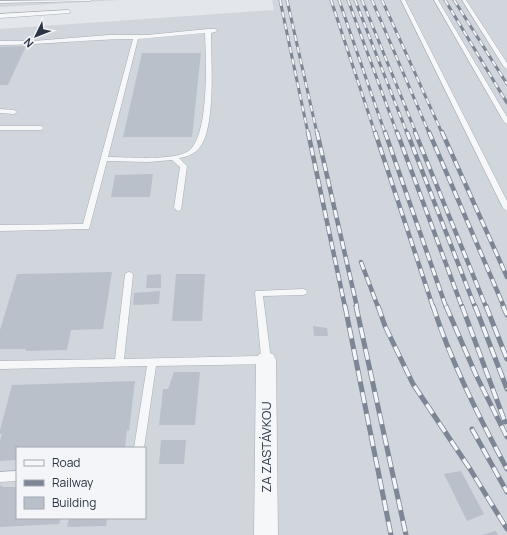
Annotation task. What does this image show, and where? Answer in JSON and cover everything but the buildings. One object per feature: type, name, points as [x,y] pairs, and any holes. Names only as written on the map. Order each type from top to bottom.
[{"type":"street","name":"ZA ZASTÁVKOU","points":[[266,360],[266,535]]},
{"type":"lane","points":[[0,2],[90,0]]},
{"type":"lane","points":[[403,0],[507,208]]},
{"type":"lane","points":[[436,0],[507,122]]},
{"type":"lane","points":[[464,0],[507,67]]},
{"type":"lane","points":[[29,14],[35,2]]},
{"type":"lane","points":[[0,16],[68,12]]},
{"type":"lane","points":[[0,43],[136,37],[215,31]]},
{"type":"lane","points":[[104,159],[174,158],[192,152],[200,140],[208,106],[208,32]]},
{"type":"lane","points":[[0,228],[86,227],[136,37]]},
{"type":"lane","points":[[0,112],[14,112]]},
{"type":"lane","points":[[0,128],[41,128]]},
{"type":"lane","points":[[174,158],[184,166],[178,208]]},
{"type":"lane","points":[[119,362],[129,275]]},
{"type":"lane","points":[[0,365],[266,360],[259,293],[303,292]]},
{"type":"lane","points":[[139,447],[152,362]]},
{"type":"lane","points":[[0,477],[16,476]]},
{"type":"shaded area","points":[[0,0],[120,0],[0,7]]},
{"type":"shaded area","points":[[272,0],[507,0],[507,535],[0,535],[0,29],[274,10]]},
{"type":"railway","points":[[280,0],[308,133]]},
{"type":"railway","points":[[287,0],[317,133]]},
{"type":"railway","points":[[331,0],[375,133]]},
{"type":"railway","points":[[339,0],[385,133]]},
{"type":"railway","points":[[348,0],[397,133]]},
{"type":"railway","points":[[355,0],[407,133]]},
{"type":"railway","points":[[362,0],[416,133]]},
{"type":"railway","points":[[372,0],[429,133]]},
{"type":"railway","points":[[382,0],[442,133]]},
{"type":"railway","points":[[445,0],[507,103]]},
{"type":"railway","points":[[454,0],[507,84]]},
{"type":"railway","points":[[308,132],[345,307]]},
{"type":"railway","points":[[317,132],[357,307]]},
{"type":"railway","points":[[375,132],[433,307]]},
{"type":"railway","points":[[385,132],[446,307]]},
{"type":"railway","points":[[397,132],[462,307]]},
{"type":"railway","points":[[407,132],[475,307]]},
{"type":"railway","points":[[415,132],[486,307]]},
{"type":"railway","points":[[429,132],[504,307]]},
{"type":"railway","points":[[442,132],[507,277]]},
{"type":"railway","points":[[361,262],[378,307]]},
{"type":"railway","points":[[345,306],[391,535]]},
{"type":"railway","points":[[356,306],[406,535]]},
{"type":"railway","points":[[378,306],[385,326],[413,384],[470,469],[507,529]]},
{"type":"railway","points":[[433,306],[448,348],[466,389],[507,469]]},
{"type":"railway","points":[[446,306],[476,375],[507,437]]},
{"type":"railway","points":[[462,306],[505,422]]},
{"type":"railway","points":[[475,306],[507,389]]},
{"type":"railway","points":[[486,306],[507,359]]},
{"type":"railway","points":[[503,306],[507,315]]},
{"type":"railway","points":[[472,429],[507,492]]}]
